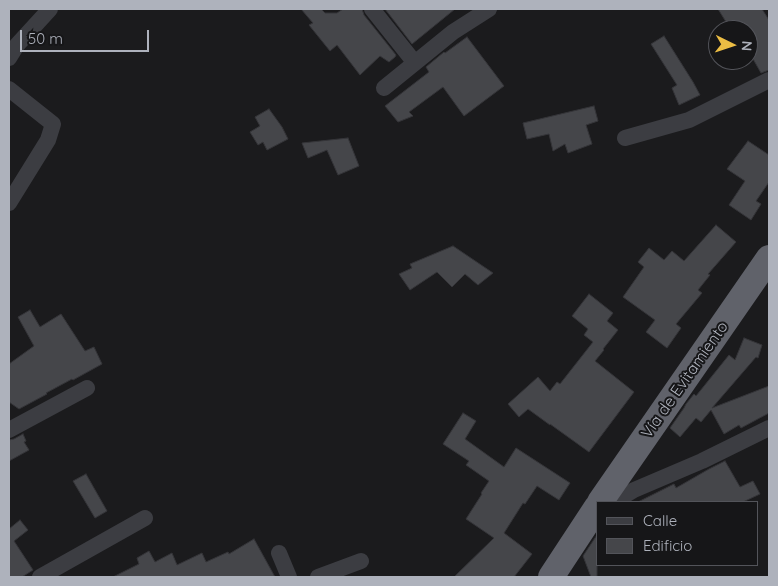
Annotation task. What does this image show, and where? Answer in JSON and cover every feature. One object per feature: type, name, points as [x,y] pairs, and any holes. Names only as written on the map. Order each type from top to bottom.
[{"type":"highway","name":"Vía de Evitamiento","points":[[602,501],[769,258]]},
{"type":"highway","name":"Vía de Evitamiento","points":[[551,577],[596,510]]},
{"type":"street","points":[[9,58],[17,45],[50,9]]},
{"type":"street","points":[[372,9],[415,63]]},
{"type":"street","points":[[384,88],[454,32],[489,9]]},
{"type":"street","points":[[625,138],[689,120],[769,80]]},
{"type":"street","points":[[9,89],[54,124],[48,140],[9,203]]},
{"type":"street","points":[[9,430],[87,388]]},
{"type":"street","points":[[616,501],[634,490],[769,428]]},
{"type":"street","points":[[40,577],[145,518]]},
{"type":"street","points":[[279,553],[289,577]]},
{"type":"street","points":[[318,577],[362,561]]},
{"type":"building","points":[[301,9],[321,9],[325,13],[337,13],[343,9],[362,9],[364,15],[396,55],[389,62],[380,56],[360,75],[337,45],[330,51],[309,25],[313,23]]},
{"type":"building","points":[[385,9],[455,9],[412,44]]},
{"type":"building","points":[[718,9],[762,9],[769,20],[769,70],[761,73],[758,68],[758,20],[725,20]]},
{"type":"building","points":[[664,36],[700,95],[679,105],[672,88],[677,85],[651,44]]},
{"type":"building","points":[[467,37],[504,86],[464,116],[443,87],[409,112],[413,116],[398,122],[385,106],[429,72],[426,67]]},
{"type":"building","points":[[594,106],[598,121],[586,125],[592,144],[568,153],[565,144],[553,151],[549,134],[527,139],[523,123]]},
{"type":"building","points":[[269,109],[288,139],[267,150],[263,142],[258,145],[250,132],[260,126],[255,117]]},
{"type":"building","points":[[348,138],[359,166],[338,175],[327,150],[308,158],[302,143]]},
{"type":"building","points":[[748,141],[769,155],[769,182],[756,201],[761,204],[751,220],[729,205],[745,181],[727,169]]},
{"type":"building","points":[[716,225],[736,242],[708,274],[710,275],[698,290],[702,293],[676,324],[681,328],[667,348],[646,332],[655,320],[623,297],[644,267],[638,262],[649,248],[664,260],[672,251],[684,261]]},
{"type":"building","points":[[453,246],[493,273],[478,285],[465,274],[452,287],[437,272],[410,290],[399,274],[412,268],[410,264]]},
{"type":"building","points":[[589,294],[613,313],[607,321],[618,330],[595,361],[634,392],[589,452],[528,409],[519,417],[508,404],[538,377],[550,391],[557,382],[560,384],[593,342],[584,335],[588,329],[572,316]]},
{"type":"building","points":[[30,310],[40,327],[61,314],[85,351],[94,347],[102,364],[19,409],[9,402],[9,364],[34,346],[18,317]]},
{"type":"building","points":[[744,338],[762,345],[758,358],[756,357],[712,408],[769,386],[769,413],[741,428],[739,425],[724,434],[711,410],[701,422],[696,418],[680,437],[670,428],[694,394],[696,396],[729,355],[735,360]]},
{"type":"building","points":[[463,413],[476,421],[465,439],[504,467],[516,448],[570,483],[559,500],[537,486],[525,504],[523,503],[504,533],[532,554],[514,577],[454,577],[494,538],[466,519],[489,481],[466,465],[469,461],[443,444]]},
{"type":"building","points":[[23,434],[26,441],[24,442],[29,450],[9,461],[9,440]]},
{"type":"building","points":[[725,461],[740,487],[753,481],[760,494],[745,501],[640,501],[674,484],[676,488]]},
{"type":"building","points":[[86,474],[107,511],[95,518],[73,481]]},
{"type":"building","points":[[20,520],[28,530],[14,541],[33,570],[22,577],[9,577],[9,529]]},
{"type":"building","points":[[596,536],[597,577],[591,577],[583,556]]},
{"type":"building","points":[[254,539],[275,577],[113,577],[139,564],[137,558],[149,551],[155,562],[172,553],[177,565],[202,553],[206,562],[228,552],[229,554]]}]
